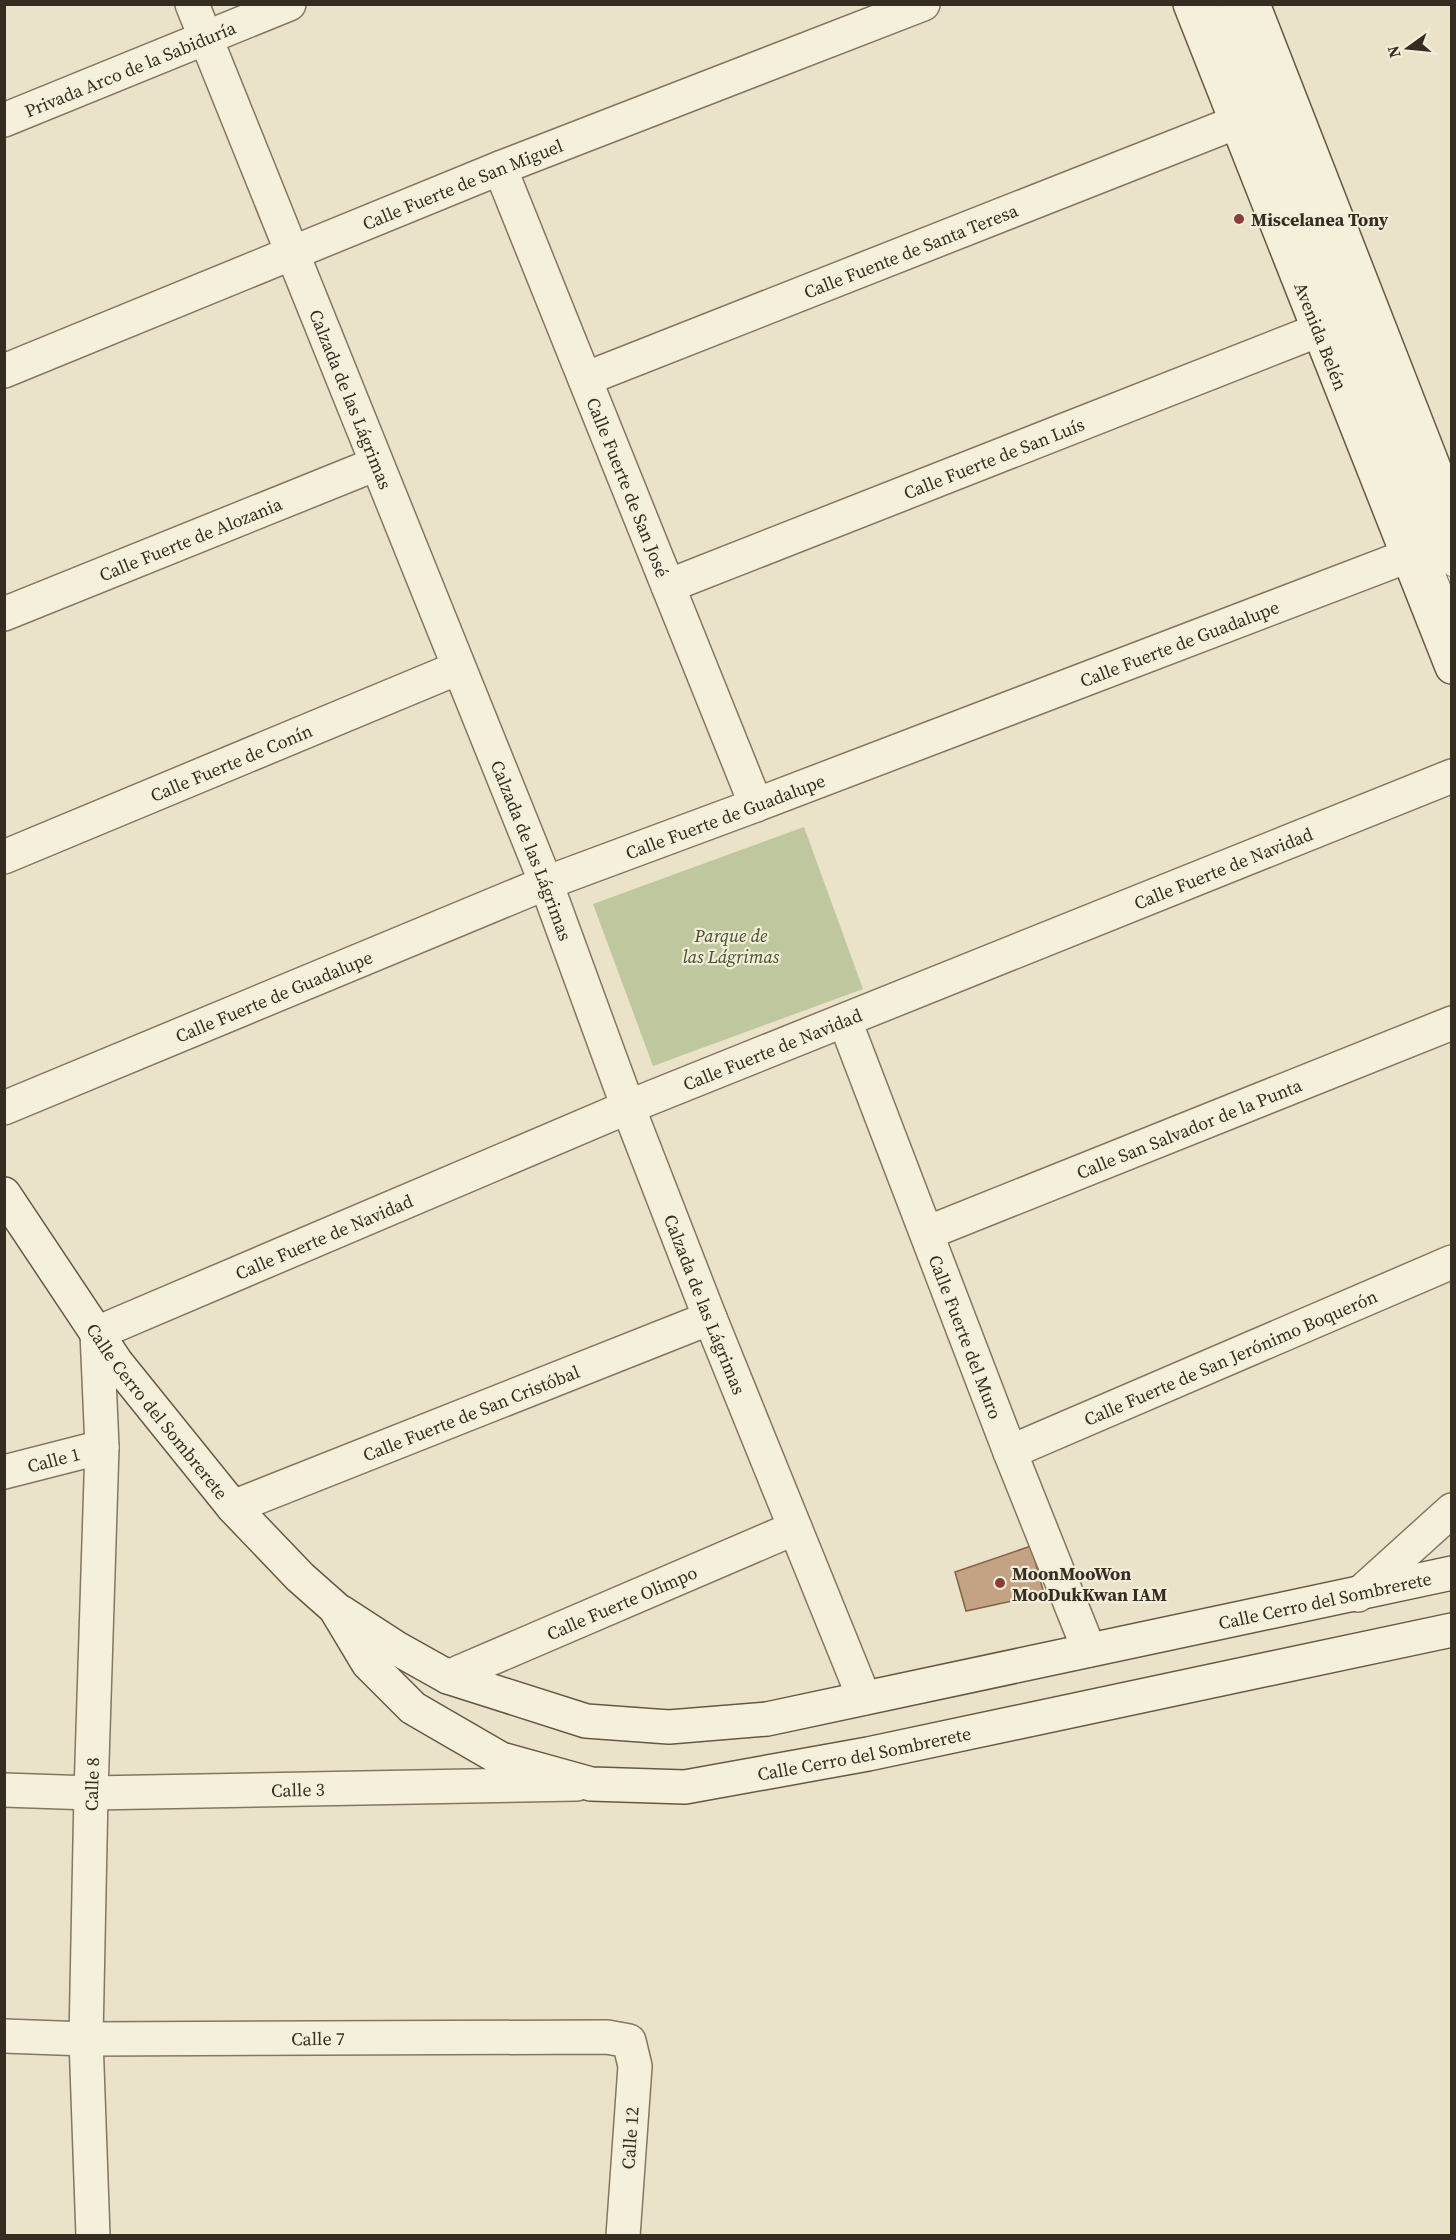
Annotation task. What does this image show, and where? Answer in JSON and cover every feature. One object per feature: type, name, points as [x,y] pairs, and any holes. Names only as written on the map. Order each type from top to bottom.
[{"type":"street","name":"Calzada de las Lágrimas","points":[[192,4],[546,883],[628,1107],[864,1698]]},
{"type":"street","name":"Privada Arco de la Sabiduría","points":[[4,120],[289,4]]},
{"type":"street","name":"Calle Fuerte de San Miguel","points":[[4,371],[500,168],[923,4]]},
{"type":"street","name":"Avenida Belén","points":[[1190,4],[1318,330],[1438,544]]},
{"type":"street","name":"Avenida Belén","points":[[1253,4],[1438,544],[1452,667]]},
{"type":"street","name":"Calle Fuente de Santa Teresa","points":[[585,379],[1237,123]]},
{"type":"street","name":"Calle Fuerte de San José","points":[[500,168],[756,805]]},
{"type":"street","name":"Calle Fuerte de San Luís","points":[[668,586],[1318,330]]},
{"type":"street","name":"Calle Fuerte de Alozania","points":[[4,614],[376,464]]},
{"type":"street","name":"Calle Fuerte de Guadalupe","points":[[4,1108],[546,883],[1438,544]]},
{"type":"street","name":"Calle Fuerte de Conín","points":[[4,857],[458,668]]},
{"type":"street","name":"Calle Fuerte de Navidad","points":[[97,1333],[628,1107],[1452,776]]},
{"type":"street","name":"Calle Fuerte del Muro","points":[[845,1021],[1010,1452],[1089,1650]]},
{"type":"street","name":"Calle San Salvador de la Punta","points":[[927,1233],[1452,1023]]},
{"type":"street","name":"Calle Cerro del Sombrerete","points":[[7,1203],[116,1362],[232,1507],[335,1608],[398,1649],[448,1677],[586,1721],[669,1727],[767,1719],[1452,1573]]},
{"type":"street","name":"Calle Fuerte de San Jerónimo Boquerón","points":[[1010,1452],[1452,1262]]},
{"type":"street","name":"Calle Fuerte de San Cristóbal","points":[[232,1507],[710,1317]]},
{"type":"street","name":"Calle 8","points":[[93,2235],[86,2039],[102,1447],[97,1333]]},
{"type":"street","name":"Calle 1","points":[[4,1472],[102,1447]]},
{"type":"street","points":[[1358,1594],[1452,1510]]},
{"type":"street","name":"Calle Fuerte Olimpo","points":[[448,1677],[795,1528]]},
{"type":"street","name":"Calle Cerro del Sombrerete","points":[[335,1608],[368,1663],[414,1708],[501,1759],[591,1784],[685,1786],[868,1754],[1452,1630]]},
{"type":"street","name":"Calle 3","points":[[4,1790],[91,1793],[591,1784]]},
{"type":"street","name":"Calle 7","points":[[4,2036],[86,2039],[607,2037],[629,2041]]},
{"type":"street","name":"Calle 12","points":[[624,2235],[635,2066],[629,2041]]},
{"type":"lane","points":[[1209,4],[1438,544]]},
{"type":"lane","points":[[1230,4],[1438,544],[1452,617]]},
{"type":"green space","name":"Parque de las Lágrimas","points":[[804,827],[863,989],[653,1066],[593,904]]},
{"type":"building","name":"MoonMooWon MooDukKwan IAM","points":[[1031,1546],[1044,1594],[966,1611],[955,1572]]},
{"type":"place","name":"Miscelanea Tony","points":[[1239,219]]},
{"type":"place","name":"MoonMooWon MooDukKwan IAM","points":[[1000,1583]]}]
